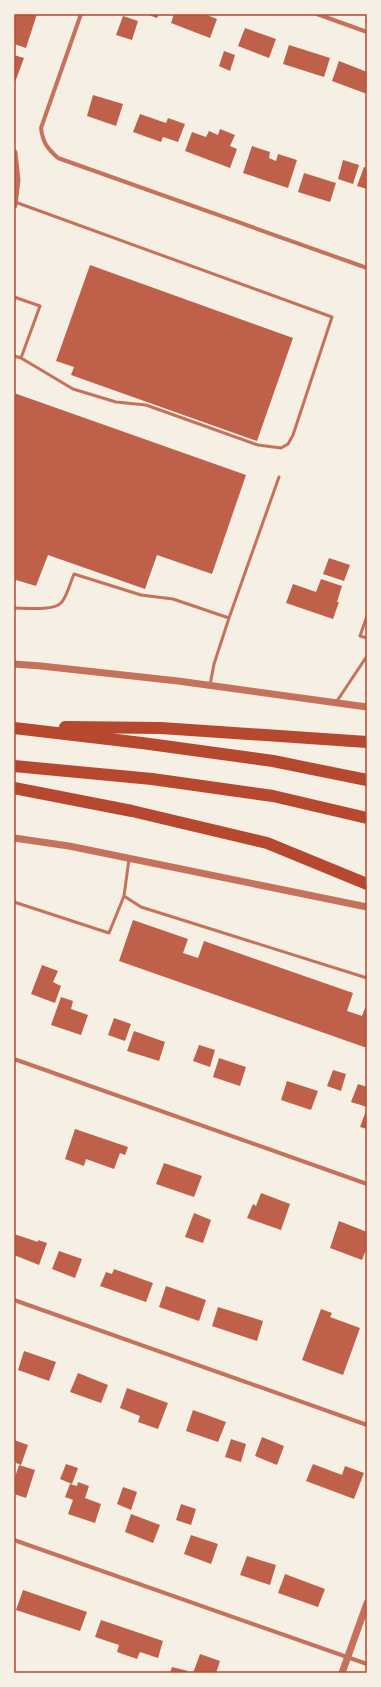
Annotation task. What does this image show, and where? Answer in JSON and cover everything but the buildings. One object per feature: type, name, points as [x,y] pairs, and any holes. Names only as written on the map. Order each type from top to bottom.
[{"type":"highway","points":[[14,727],[161,728],[367,742]]},
{"type":"highway","points":[[14,727],[142,743],[273,762],[367,780]]},
{"type":"highway","points":[[14,766],[152,779],[273,796],[367,818]]},
{"type":"highway","points":[[14,788],[132,811],[268,843],[367,884]]},
{"type":"street","points":[[81,14],[42,125],[43,141],[50,151],[58,158],[367,268]]},
{"type":"street","points":[[317,14],[367,32]]},
{"type":"street","points":[[15,154],[15,204]]},
{"type":"street","points":[[14,664],[210,685],[367,707]]},
{"type":"street","points":[[14,838],[69,846],[367,907]]},
{"type":"street","points":[[14,1059],[367,1184]]},
{"type":"street","points":[[14,1300],[367,1424]]},
{"type":"street","points":[[14,1540],[367,1664]]},
{"type":"street","points":[[342,1673],[367,1603]]},
{"type":"lane","points":[[14,356],[21,358],[65,385],[85,393],[116,402],[146,405],[258,445],[281,448],[288,444],[292,435],[332,317],[15,204]]},
{"type":"lane","points":[[14,297],[40,306],[21,358]]},
{"type":"lane","points":[[210,685],[214,664],[229,618],[279,477]]},
{"type":"lane","points":[[14,608],[57,606],[62,602],[74,574],[141,595],[173,599],[229,618]]},
{"type":"lane","points":[[367,616],[360,636],[367,638]]},
{"type":"lane","points":[[336,703],[367,656]]},
{"type":"lane","points":[[14,902],[109,933],[124,896],[129,859]]},
{"type":"lane","points":[[124,896],[141,907],[367,978]]}]
